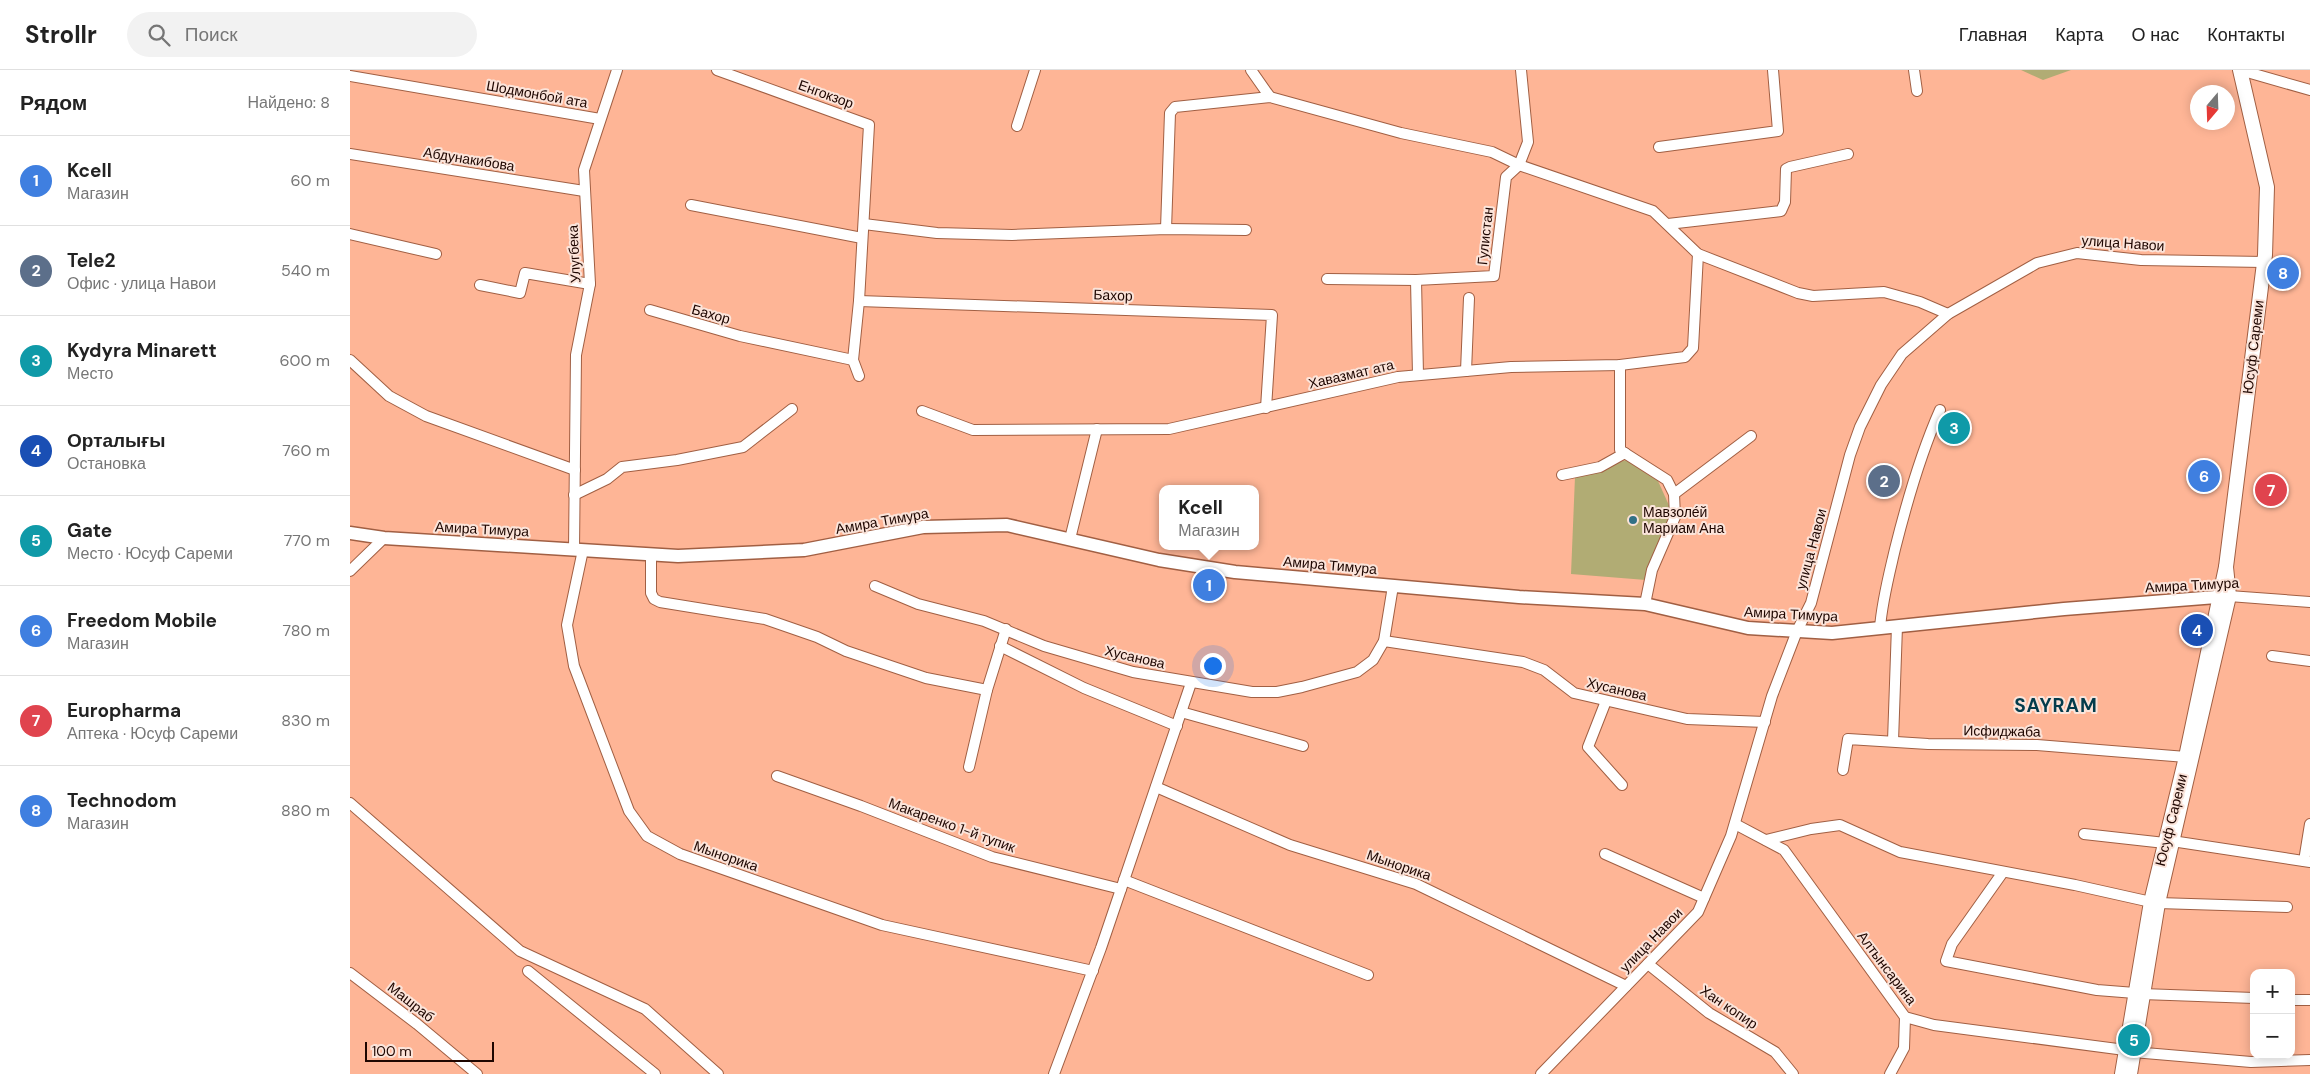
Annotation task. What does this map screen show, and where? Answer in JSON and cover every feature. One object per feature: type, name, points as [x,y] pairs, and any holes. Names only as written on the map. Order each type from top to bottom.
[{"type":"main road","name":"Юсуф Сареми","points":[[2122,1074],[2129,1051],[2154,903],[2224,596],[2264,262],[2267,187],[2240,70]]},
{"type":"main road","name":"Юсуф Сареми","points":[[2169,842],[2186,757],[2224,596]]},
{"type":"main road","name":"Юсуф Сареми","points":[[2129,1051],[2130,1074]]},
{"type":"street","name":"Улугбека","points":[[578,550],[574,494],[576,355],[590,284],[584,170],[617,70]]},
{"type":"street","name":"Енгокзор","points":[[717,70],[869,125],[864,224]]},
{"type":"street","points":[[1017,126],[1035,70]]},
{"type":"street","points":[[1251,70],[1270,97]]},
{"type":"street","name":"Гулистан","points":[[1328,279],[1416,280],[1494,276],[1506,177],[1519,165],[1528,142],[1521,70]]},
{"type":"street","points":[[1659,147],[1778,131],[1773,70]]},
{"type":"street","points":[[1914,70],[1917,91]]},
{"type":"street","points":[[2240,70],[2310,90]]},
{"type":"street","name":"Шодмонбой ата","points":[[350,76],[600,119]]},
{"type":"street","points":[[1166,229],[1170,112],[1175,107],[1270,97],[1400,133],[1492,152],[1519,165],[1653,211],[1698,254],[1806,296],[1884,292],[1920,302],[1948,314]]},
{"type":"street","name":"Абдунакибова","points":[[350,154],[584,191]]},
{"type":"street","points":[[1668,224],[1781,210],[1785,202],[1786,170],[1790,167],[1848,154]]},
{"type":"street","points":[[691,206],[862,238]]},
{"type":"street","points":[[859,376],[853,360],[864,224],[938,233],[1012,235],[1166,229],[1246,230]]},
{"type":"street","points":[[350,234],[436,254]]},
{"type":"street","name":"улица Навои","points":[[1541,1074],[1698,912],[1735,824],[1765,722],[1797,631],[1811,602],[1850,456],[1860,427],[1881,385],[1902,354],[1948,314],[2038,263],[2077,253],[2142,260],[2264,262]]},
{"type":"street","name":"Хавазмат ата","points":[[922,411],[973,430],[1169,429],[1398,377],[1511,367],[1620,365],[1685,357],[1693,348],[1698,254]]},
{"type":"street","points":[[480,285],[520,293],[524,273],[590,284]]},
{"type":"street","points":[[1416,280],[1418,375]]},
{"type":"street","points":[[1466,370],[1470,298]]},
{"type":"street","name":"Бахор","points":[[859,301],[1272,315],[1266,408]]},
{"type":"street","name":"Бахор","points":[[650,310],[740,336],[853,360]]},
{"type":"street","points":[[350,360],[389,396],[426,416],[575,470]]},
{"type":"street","points":[[1620,365],[1620,450],[1667,480],[1674,494],[1674,517],[1652,570],[1644,604]]},
{"type":"street","points":[[574,494],[607,479],[622,467],[677,460],[743,446],[792,409]]},
{"type":"street","points":[[1880,628],[1886,588],[1905,512],[1924,447],[1940,410]]},
{"type":"street","points":[[1070,539],[1097,429]]},
{"type":"street","points":[[1674,494],[1751,436]]},
{"type":"street","points":[[1562,474],[1600,467],[1625,453]]},
{"type":"street","name":"Амира Тимура","points":[[350,533],[384,538],[678,556],[804,550],[924,527],[1007,525],[1159,560],[1235,572],[1518,597],[1644,604],[1748,628],[1832,633],[2064,609],[2224,596],[2310,602]]},
{"type":"street","points":[[350,572],[384,538]]},
{"type":"street","name":"Мынорика","points":[[578,550],[567,625],[574,666],[629,811],[648,836],[680,854],[882,925],[1093,971]]},
{"type":"street","points":[[651,555],[651,593],[654,599],[660,602],[765,619],[816,637],[846,651],[926,678],[988,690]]},
{"type":"street","name":"Хусанова","points":[[875,586],[918,604],[984,621],[1044,646],[1124,670],[1252,692],[1277,692],[1356,672],[1373,660],[1384,641],[1393,586]]},
{"type":"street","points":[[1893,741],[1897,626]]},
{"type":"street","points":[[969,767],[988,690],[1006,629]]},
{"type":"street","name":"Хусанова","points":[[1384,641],[1523,662],[1544,670],[1574,693],[1687,719],[1765,722]]},
{"type":"street","points":[[1000,646],[1084,688],[1176,726]]},
{"type":"street","points":[[2272,656],[2310,661]]},
{"type":"street","points":[[1054,1074],[1093,971],[1191,683]]},
{"type":"street","points":[[1606,701],[1588,747],[1622,785]]},
{"type":"street","points":[[1182,712],[1303,746]]},
{"type":"street","name":"Исфиджаба","points":[[1843,770],[1848,739],[2037,745],[2186,757]]},
{"type":"street","name":"Макаренко 1-й тупик","points":[[777,776],[861,806],[992,857],[1123,884],[1368,975]]},
{"type":"street","name":"Мынорика","points":[[1156,786],[1290,844],[1416,884],[1626,986]]},
{"type":"street","points":[[350,803],[520,951],[645,1009],[718,1074]]},
{"type":"street","name":"Алтынсарина","points":[[1735,824],[1784,850],[1905,1017],[1934,1025],[2129,1051],[2251,1062],[2310,1060]]},
{"type":"street","points":[[2084,834],[2169,842],[2307,861],[2310,824]]},
{"type":"street","points":[[1766,840],[1811,829],[1840,825],[1900,852],[2075,885],[2154,903],[2287,907]]},
{"type":"street","points":[[1605,854],[1704,898]]},
{"type":"street","points":[[2004,872],[1952,944],[1946,961],[2097,990],[2138,994],[2250,998]]},
{"type":"street","name":"Хан копир","points":[[1648,964],[1709,1013],[1775,1052],[1794,1074]]},
{"type":"street","points":[[528,971],[655,1074]]},
{"type":"street","name":"Машраб","points":[[350,973],[417,1024],[477,1074]]},
{"type":"street","points":[[2295,1000],[2310,1000]]},
{"type":"street","points":[[1890,1074],[1904,1048],[1905,1017]]},
{"type":"shaded area","points":[[2021,70],[2071,70],[2043,80]]},
{"type":"shaded area","points":[[1626,460],[1658,481],[1672,512],[1646,580],[1571,574],[1575,477]]},
{"type":"place","name":"Technodom","points":[[2283,273]]},
{"type":"place","name":"Kydyra Minarett","points":[[1954,428]]},
{"type":"place","name":"Freedom Mobile","points":[[2204,476]]},
{"type":"place","name":"Tele2","points":[[1884,481]]},
{"type":"place","name":"Europharma","points":[[2271,490]]},
{"type":"place","name":"Мавзоле́й Мариам Ана","points":[[1633,520]]},
{"type":"place","name":"Kcell","points":[[1209,585]]},
{"type":"place","name":"Орталығы","points":[[2197,630]]},
{"type":"place","name":"Gate","points":[[2134,1040]]},
{"type":"district","name":"SAYRAM","points":[[2056,705]]}]
